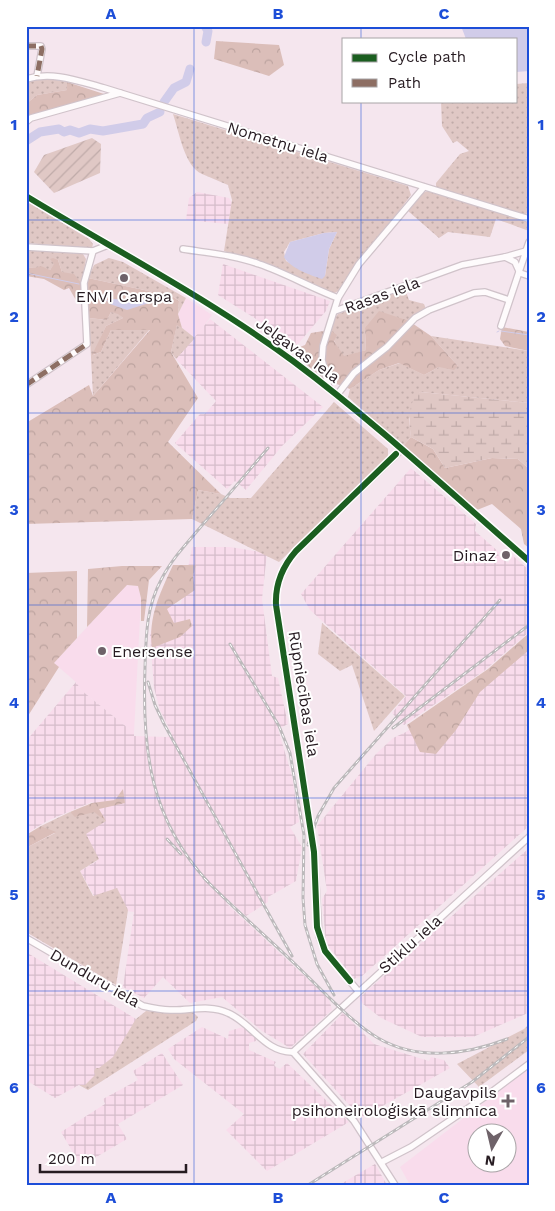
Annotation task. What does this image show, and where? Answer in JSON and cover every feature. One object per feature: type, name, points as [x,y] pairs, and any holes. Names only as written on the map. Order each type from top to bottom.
[{"type":"street","points":[[26,46],[41,46],[36,76]]},
{"type":"street","name":"Nometņu iela","points":[[26,79],[36,76],[60,77],[122,93],[529,219]]},
{"type":"street","points":[[26,122],[31,118],[122,93]]},
{"type":"street","points":[[335,311],[338,298],[359,264],[424,187]]},
{"type":"street","name":"Jelgavas iela","points":[[26,196],[248,330],[329,388],[529,561]]},
{"type":"street","points":[[501,326],[529,242]]},
{"type":"street","points":[[26,247],[93,251],[108,245]]},
{"type":"street","points":[[183,250],[221,255],[260,264],[310,288],[338,298]]},
{"type":"street","points":[[26,385],[88,344],[84,283],[93,251]]},
{"type":"street","name":"Rasas iela","points":[[329,388],[322,360],[323,346],[335,311],[462,265],[526,251]]},
{"type":"street","points":[[505,257],[515,262],[520,273],[529,276]]},
{"type":"street","points":[[337,395],[354,373],[387,347],[415,318],[429,310],[474,293],[485,292],[509,300]]},
{"type":"street","name":"Rūpniecības iela","points":[[358,992],[329,956],[318,936],[314,852],[276,592],[284,566],[296,551],[401,450]]},
{"type":"street","name":"Stiklu iela","points":[[292,1052],[529,837]]},
{"type":"street","name":"Dunduru iela","points":[[26,938],[143,1006],[163,1010],[208,1008],[227,1012],[243,1022],[272,1048],[282,1052],[292,1052]]},
{"type":"street","points":[[292,1052],[354,1121],[395,1185]]},
{"type":"street","points":[[382,1162],[426,1137],[529,1064]]},
{"type":"shaded area","points":[[461,26],[529,26],[529,71],[518,72],[518,38],[466,38]]},
{"type":"shaded area","points":[[197,192],[229,198],[232,203],[228,224],[186,220],[189,198]]},
{"type":"shaded area","points":[[337,232],[329,249],[325,276],[322,279],[295,268],[284,257],[290,242],[324,233]]},
{"type":"shaded area","points":[[223,264],[330,301],[326,311],[297,345],[218,295]]},
{"type":"shaded area","points":[[186,298],[212,315],[195,338],[182,328],[178,314]]},
{"type":"shaded area","points":[[111,299],[148,300],[149,303],[127,310],[110,304],[108,301]]},
{"type":"shaded area","points":[[210,319],[323,407],[282,446],[246,490],[235,481],[227,489],[175,443],[200,414],[205,414],[216,401],[176,359]]},
{"type":"shaded area","points":[[411,468],[476,524],[475,531],[500,553],[498,555],[508,563],[513,556],[529,570],[529,632],[484,671],[404,725],[392,713],[406,696],[310,610],[301,594]]},
{"type":"shaded area","points":[[192,547],[230,547],[267,553],[262,599],[272,676],[278,678],[288,724],[278,729],[292,776],[299,822],[290,827],[302,847],[296,881],[268,897],[268,902],[246,916],[229,900],[226,903],[329,999],[332,1010],[290,1048],[262,1031],[222,997],[190,1003],[163,977],[144,998],[123,987],[134,912],[101,908],[80,871],[97,861],[80,834],[104,819],[92,802],[47,821],[26,834],[26,741],[76,682],[81,690],[134,733],[134,736],[167,737],[172,734],[160,710],[154,688],[150,636],[156,607],[181,604]]},
{"type":"shaded area","name":"Enersense","points":[[126,585],[138,586],[141,598],[134,733],[81,690],[76,682],[54,663]]},
{"type":"shaded area","points":[[529,639],[529,826],[362,976],[354,979],[326,943],[322,899],[327,891],[317,826],[376,754],[393,738],[406,732]]},
{"type":"shaded area","points":[[529,848],[528,1013],[473,1037],[422,1037],[381,1018],[363,1004],[359,998]]},
{"type":"shaded area","points":[[26,952],[136,1019],[193,1018],[85,1086],[79,1085],[55,1098],[26,1080]]},
{"type":"shaded area","points":[[343,1013],[374,1044],[429,1061],[431,1057],[444,1060],[450,1068],[361,1118],[303,1054]]},
{"type":"shaded area","points":[[202,1027],[228,1039],[229,1031],[243,1027],[256,1038],[256,1041],[249,1043],[249,1050],[276,1062],[274,1065],[280,1069],[287,1063],[349,1122],[267,1171],[226,1130],[244,1114],[174,1059],[168,1049]]},
{"type":"shaded area","points":[[162,1053],[183,1085],[118,1124],[127,1139],[81,1166],[61,1132],[105,1104],[103,1099],[138,1080],[133,1071]]},
{"type":"shaded area","name":"Daugavpils psihoneiroloģiskā slimnīca","points":[[529,1068],[529,1185],[410,1185],[400,1167]]},
{"type":"shaded area","points":[[375,1164],[387,1185],[339,1185]]},
{"type":"green space","points":[[216,41],[279,45],[284,65],[269,76],[214,59]]},
{"type":"green space","points":[[47,78],[67,82],[67,90],[37,95],[26,104],[26,81]]},
{"type":"green space","points":[[67,82],[104,94],[26,117],[26,104],[37,95],[67,90]]},
{"type":"green space","points":[[529,83],[529,208],[526,215],[436,188],[436,183],[460,154],[469,151],[457,141],[453,143],[442,126],[441,102],[518,102],[518,84]]},
{"type":"green space","points":[[173,114],[408,186],[411,195],[340,290],[333,294],[224,251],[232,200],[228,185],[202,174],[191,164],[186,156]],"holes":[[[337,232],[329,249],[325,276],[314,276],[286,261],[284,252],[290,242],[324,233]]]},
{"type":"green space","points":[[92,138],[101,144],[100,173],[54,193],[34,172],[44,155]]},
{"type":"green space","points":[[428,191],[529,222],[529,231],[496,219],[490,237],[448,232],[439,238],[408,211],[422,193]]},
{"type":"green space","points":[[26,201],[89,239],[93,244],[92,248],[26,243]]},
{"type":"green space","points":[[26,250],[83,254],[86,259],[82,284],[62,272],[58,260],[50,270],[26,267]]},
{"type":"green space","points":[[109,258],[123,262],[186,298],[178,314],[179,301],[172,296],[88,278],[94,265]]},
{"type":"green space","points":[[50,259],[58,260],[62,272],[74,274],[82,284],[82,302],[77,302],[69,288],[64,290],[44,279],[26,276],[26,267],[35,268],[41,266],[50,270],[54,264]]},
{"type":"green space","points":[[88,278],[172,296],[179,301],[178,314],[182,328],[177,325],[171,352],[198,398],[168,442],[221,494],[198,490],[192,519],[26,524],[26,423],[89,385],[93,396],[150,330],[111,330],[101,352],[92,355],[106,326],[123,318],[111,312],[107,320],[89,318],[86,286]]},
{"type":"green space","points":[[405,289],[409,300],[424,304],[426,309],[409,321],[365,328],[366,350],[344,357],[334,341],[331,330],[334,319],[338,314]]},
{"type":"green space","points":[[379,311],[409,321],[431,336],[458,366],[454,370],[439,367],[424,375],[399,363],[379,370],[350,389],[326,380],[294,355],[295,349],[305,345],[311,333],[330,330],[337,335],[334,341],[344,356],[366,350],[365,328]]},
{"type":"green space","points":[[111,312],[118,313],[123,318],[106,326],[93,355],[101,352],[111,330],[150,329],[93,396],[89,318],[107,320]]},
{"type":"green space","points":[[177,324],[195,338],[176,359],[171,352]]},
{"type":"green space","points":[[502,327],[529,332],[529,351],[505,346],[500,339]]},
{"type":"green space","points":[[431,336],[529,351],[529,403],[420,392],[409,419],[411,437],[403,446],[348,397],[350,389],[379,370],[400,363],[424,375],[439,367],[458,366]]},
{"type":"green space","points":[[420,392],[529,403],[529,469],[518,459],[492,458],[445,468],[433,449],[411,437],[411,407]]},
{"type":"green space","points":[[334,402],[388,449],[388,457],[279,562],[192,519],[198,490],[221,494],[230,498],[251,498]]},
{"type":"green space","points":[[411,437],[433,449],[445,468],[492,458],[518,459],[529,469],[529,548],[524,544],[521,529],[492,504],[477,510],[403,446]]},
{"type":"green space","points":[[173,565],[196,565],[193,576],[195,590],[167,609],[174,623],[190,619],[192,626],[180,637],[152,648],[153,615]]},
{"type":"green space","points":[[122,566],[162,566],[149,580],[144,621],[141,621],[141,598],[138,586],[127,585],[87,627],[88,569]]},
{"type":"green space","points":[[77,571],[77,638],[54,663],[59,667],[26,719],[26,573]]},
{"type":"green space","points":[[322,623],[405,696],[374,731],[352,665],[340,671],[318,654]]},
{"type":"green space","points":[[529,633],[529,650],[480,692],[456,730],[436,754],[420,752],[407,725],[488,669]]},
{"type":"green space","points":[[123,789],[125,803],[99,809],[106,821],[94,812],[75,817],[70,812],[92,803],[115,800]]},
{"type":"green space","points":[[94,811],[106,821],[86,834],[99,859],[80,871],[93,896],[117,888],[128,910],[116,985],[26,932],[26,848],[55,833],[41,826],[70,812],[75,816]]},
{"type":"green space","points":[[41,826],[56,832],[26,848],[26,835]]},
{"type":"green space","points":[[146,1011],[193,1012],[198,1017],[196,1021],[88,1090],[79,1085],[85,1085],[95,1075],[94,1071],[96,1068],[99,1068],[113,1057],[136,1019]]},
{"type":"green space","points":[[529,1024],[529,1050],[479,1087],[457,1064],[524,1029]]},
{"type":"waterway","points":[[205,26],[208,31],[206,42]]},
{"type":"waterway","points":[[164,102],[174,88],[186,82],[190,69]]},
{"type":"waterway","points":[[26,141],[40,132],[59,129],[64,132],[70,130],[79,133],[90,129],[103,131],[143,124],[147,118],[160,112]]},
{"type":"waterway","points":[[26,273],[79,284]]},
{"type":"waterway","points":[[96,298],[108,301]]},
{"type":"waterway","points":[[501,331],[529,335]]},
{"type":"railway","points":[[208,882],[173,834],[154,782],[148,755],[145,727],[144,698],[148,623],[152,601],[170,564],[268,448]]},
{"type":"railway","points":[[308,845],[318,816],[334,788],[500,600]]},
{"type":"railway","points":[[393,728],[529,625]]},
{"type":"railway","points":[[230,644],[279,726],[290,753],[304,835],[303,898],[305,925],[317,964],[334,995]]},
{"type":"railway","points":[[148,682],[155,705],[164,724],[292,956]]},
{"type":"railway","points":[[167,839],[181,854]]},
{"type":"railway","points":[[204,878],[346,1014],[378,1038],[393,1045],[425,1053],[458,1052],[507,1039]]},
{"type":"railway","points":[[308,1185],[472,1082],[529,1037]]},
{"type":"marked path","points":[[26,46],[41,46],[37,76]]},
{"type":"marked path","points":[[26,385],[87,344]]},
{"type":"cycle path","points":[[26,196],[195,296],[293,361],[383,433],[529,561]]},
{"type":"cycle path","points":[[350,981],[325,951],[317,927],[314,852],[276,597],[280,576],[296,551],[396,454]]},
{"type":"place","name":"ENVI Carspa","points":[[124,278]]},
{"type":"place","name":"Dinaz","points":[[506,555]]},
{"type":"place","name":"Enersense","points":[[102,651]]},
{"type":"place","name":"Daugavpils psihoneiroloģiskā slimnīca","points":[[508,1101]]}]
